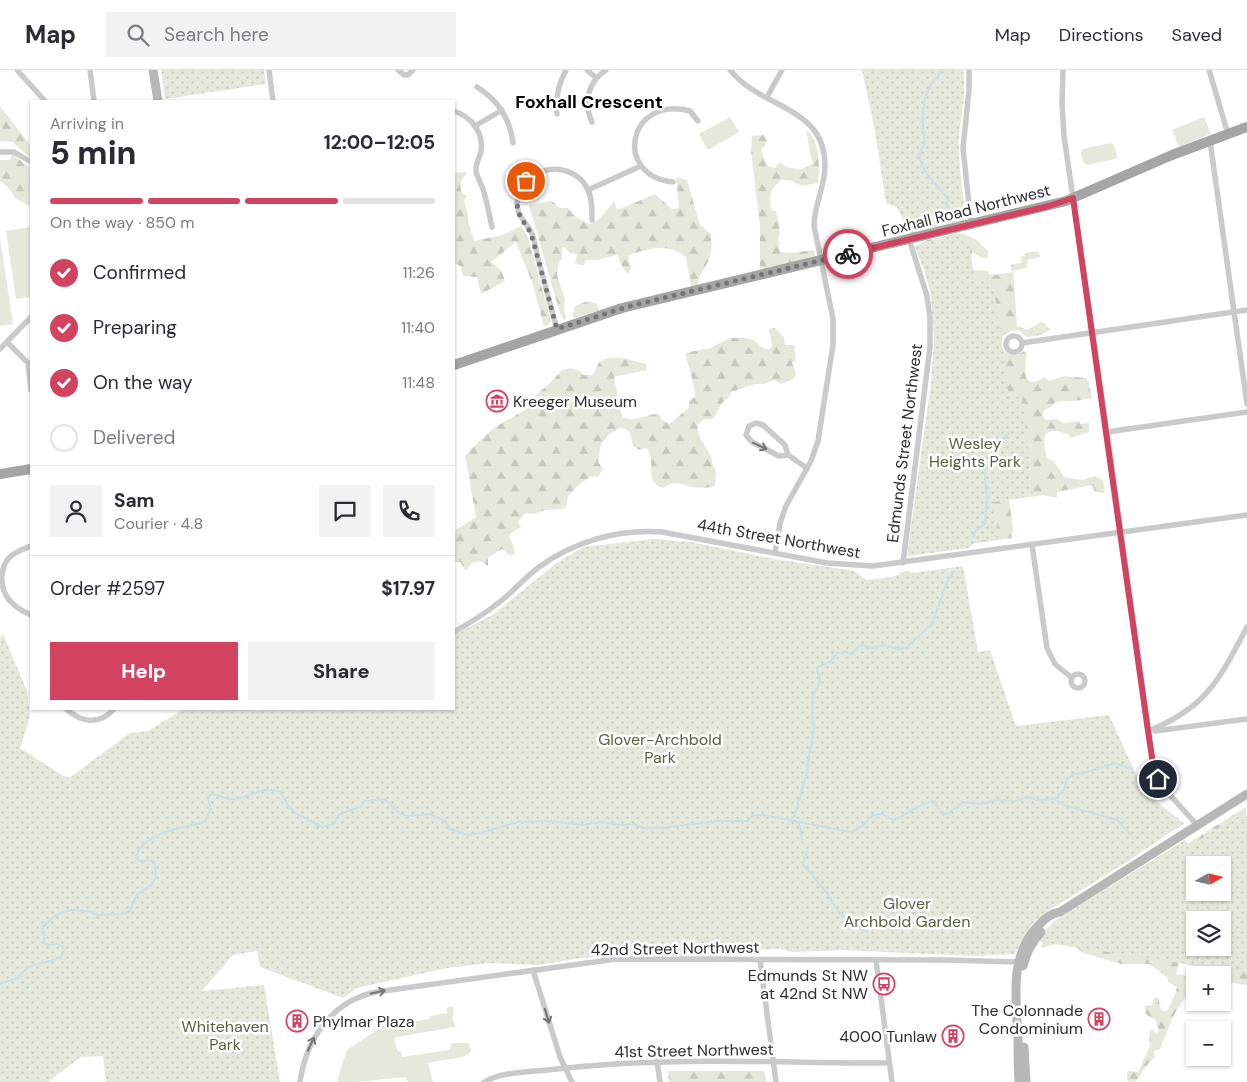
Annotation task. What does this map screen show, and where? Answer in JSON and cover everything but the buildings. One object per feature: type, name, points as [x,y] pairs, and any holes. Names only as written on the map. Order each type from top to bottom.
[{"type":"main road","name":"Foxhall Road Northwest","points":[[455,365],[630,306],[1073,198],[1155,162],[1247,127]]},
{"type":"main road","points":[[0,474],[30,469]]},
{"type":"street","points":[[17,70],[44,100]]},
{"type":"street","points":[[90,70],[94,100]]},
{"type":"street","points":[[154,70],[158,100]]},
{"type":"street","points":[[268,70],[273,100]]},
{"type":"street","points":[[398,70],[404,75],[408,75],[413,70]]},
{"type":"street","points":[[557,114],[558,89],[566,70]]},
{"type":"street","points":[[587,70],[596,78]]},
{"type":"street","points":[[592,122],[588,112],[587,100],[596,78],[606,70]]},
{"type":"street","points":[[730,70],[749,87],[796,112],[804,120],[813,130],[822,149],[825,170],[823,185],[815,212],[814,226],[833,318],[834,339],[821,432],[807,468],[786,506],[780,523],[775,553]]},
{"type":"street","points":[[767,98],[782,70]]},
{"type":"street","points":[[969,70],[969,90],[963,148],[971,224]]},
{"type":"street","points":[[1064,70],[1063,127],[1153,764],[1161,784],[1197,825]]},
{"type":"street","points":[[1209,70],[1228,134]]},
{"type":"street","points":[[477,87],[490,96],[502,110],[509,126],[513,143]]},
{"type":"street","points":[[673,182],[654,177],[641,166],[636,153],[636,138],[641,125],[651,115],[667,109],[692,112],[698,121]]},
{"type":"street","points":[[475,126],[502,110]]},
{"type":"street","points":[[455,112],[466,117],[475,126],[480,137],[481,148],[476,173],[482,186],[492,227]]},
{"type":"street","points":[[1210,140],[1247,404]]},
{"type":"street","points":[[0,152],[14,152],[30,161]]},
{"type":"street","points":[[588,190],[641,166]]},
{"type":"street","points":[[557,329],[531,233],[518,212],[518,198],[522,186],[529,178],[539,172],[550,169],[560,169],[573,173],[588,190],[591,200],[592,220]]},
{"type":"street","name":"Edmunds Street Northwest","points":[[903,563],[930,347],[930,318],[926,296],[909,239]]},
{"type":"street","points":[[1022,343],[1247,310]]},
{"type":"street","points":[[0,349],[30,318]]},
{"type":"street","points":[[7,342],[30,363]]},
{"type":"street","points":[[1107,432],[1247,412]]},
{"type":"street","points":[[788,455],[779,456],[752,442],[746,435],[749,426],[756,423],[763,425],[785,445],[788,455],[807,468]]},
{"type":"street","name":"44th Street Northwest","points":[[455,631],[487,612],[533,572],[553,558],[576,546],[602,537],[634,532],[662,532],[847,566],[873,566],[1247,515]]},
{"type":"street","points":[[1032,545],[1047,648],[1057,665],[1072,678]]},
{"type":"street","points":[[30,546],[11,556],[5,565],[1,579],[3,592],[8,599],[16,608],[30,615]]},
{"type":"street","points":[[1148,731],[1180,716],[1205,696],[1223,670],[1247,628]]},
{"type":"street","points":[[67,710],[80,719],[88,720],[103,718],[113,710]]},
{"type":"street","points":[[1148,731],[1247,719]]},
{"type":"street","points":[[1024,1081],[1021,962],[1035,938],[1060,912],[1247,794]]},
{"type":"street","name":"42nd Street Northwest","points":[[300,1082],[305,1060],[313,1040],[322,1026],[334,1013],[349,1003],[373,993],[616,959],[1021,962]]},
{"type":"street","points":[[760,960],[776,1082]]},
{"type":"street","points":[[876,960],[892,1082]]},
{"type":"street","points":[[533,970],[564,1068],[572,1082]]},
{"type":"street","points":[[657,1061],[660,1082]]},
{"type":"street","name":"41st Street Northwest","points":[[484,1082],[500,1076],[564,1068],[657,1061],[889,1063]]},
{"type":"green space","points":[[161,70],[264,70],[266,84],[165,99]]},
{"type":"green space","points":[[862,70],[963,70],[964,97],[959,134],[959,153],[968,227],[910,237],[897,207],[886,203],[875,131]]},
{"type":"green space","points":[[0,106],[30,145],[30,158],[13,142],[0,141]]},
{"type":"green space","points":[[730,117],[739,132],[708,150],[699,134]]},
{"type":"green space","points":[[1204,117],[1211,134],[1179,147],[1172,130]]},
{"type":"green space","points":[[806,130],[814,140],[818,154],[818,183],[802,186],[790,180],[781,180],[775,186],[770,201],[772,210],[776,211],[779,224],[780,252],[790,253],[814,250],[815,257],[760,269],[760,226],[751,152],[752,136],[764,135],[767,141],[761,149],[768,166],[775,168],[780,162],[787,167],[800,170],[813,163]]},
{"type":"green space","points":[[1110,143],[1114,145],[1117,156],[1115,159],[1087,165],[1083,162],[1081,153],[1083,149]]},
{"type":"green space","points":[[12,154],[30,167],[30,206],[16,199],[7,186],[0,181],[0,160],[10,160]]},
{"type":"green space","points":[[466,172],[467,174],[460,185],[463,194],[467,196],[464,200],[474,241],[502,235],[521,226],[528,237],[551,321],[548,325],[544,326],[532,282],[516,242],[491,262],[501,270],[505,281],[481,294],[477,277],[463,276],[461,267],[455,263],[455,173]]},
{"type":"green space","points":[[676,177],[687,180],[700,225],[711,234],[710,255],[698,285],[691,287],[686,257],[679,252],[665,248],[628,255],[631,269],[627,274],[617,255],[596,260],[586,260],[584,265],[581,265],[575,263],[577,254],[570,253],[564,247],[562,248],[562,260],[559,261],[557,275],[565,299],[566,318],[564,321],[559,310],[529,205],[552,201],[560,208],[568,208],[578,218],[590,224],[598,220],[614,202],[617,210],[655,194],[672,209],[679,208]]},
{"type":"green space","points":[[30,227],[30,297],[16,299],[6,231]]},
{"type":"green space","name":"Wesley Heights Park","points":[[957,233],[969,240],[974,279],[990,278],[994,290],[1009,395],[1022,397],[1033,495],[994,502],[999,537],[975,542],[969,548],[907,556],[931,383],[934,339],[931,295],[924,269],[914,246]]},
{"type":"green space","name":"Wesley Heights Park","points":[[962,233],[977,240],[988,251],[988,258],[982,258],[973,252],[970,257],[974,270],[988,271],[989,274],[1012,272],[1011,265],[1021,263],[1024,254],[1039,252],[1040,257],[1028,260],[1027,268],[1013,271],[1017,326],[1027,330],[1040,322],[1044,323],[1050,330],[1041,335],[1027,337],[1018,330],[1011,331],[1003,336],[1002,349],[1013,354],[1024,351],[1027,355],[1025,366],[1029,381],[1035,382],[1045,377],[1049,381],[1064,376],[1086,378],[1092,398],[1055,402],[1052,407],[1044,410],[1043,416],[1046,420],[1057,419],[1063,423],[1079,421],[1080,424],[1089,423],[1089,432],[1071,438],[1067,433],[1050,432],[1045,437],[1045,450],[1047,458],[1054,461],[1064,477],[1082,480],[1095,476],[1103,480],[1105,493],[1095,492],[1092,485],[1057,492],[1057,498],[1043,495],[1009,500],[1013,528],[1012,538],[913,552],[936,347],[933,298],[918,246],[927,240]]},
{"type":"green space","points":[[0,238],[13,324],[0,326]]},
{"type":"green space","points":[[588,301],[597,304],[599,310],[574,318],[575,306]]},
{"type":"green space","points":[[775,328],[784,337],[785,345],[794,345],[796,359],[792,363],[796,372],[794,379],[781,384],[774,380],[731,392],[712,419],[704,419],[698,425],[700,437],[716,471],[715,485],[713,487],[694,487],[677,483],[664,488],[657,486],[652,476],[651,458],[646,448],[639,450],[633,446],[629,432],[620,428],[602,442],[598,462],[603,469],[598,477],[592,476],[581,483],[568,496],[567,505],[564,509],[545,510],[535,514],[525,513],[518,522],[521,527],[509,536],[515,550],[514,555],[509,555],[502,549],[488,558],[488,566],[480,561],[472,563],[466,571],[460,562],[455,562],[455,530],[476,517],[465,456],[495,427],[527,409],[533,398],[562,370],[570,368],[580,371],[583,375],[592,375],[598,364],[603,360],[615,357],[646,364],[647,370],[614,377],[622,417],[631,420],[659,413],[661,419],[669,424],[689,408],[689,400],[695,397],[685,353],[710,348],[730,338],[754,340],[763,348],[770,349],[772,346],[769,329]]},
{"type":"green space","name":"Glover-Archbold Park","points":[[654,539],[691,542],[774,559],[855,571],[866,580],[892,577],[908,570],[912,573],[963,566],[978,652],[990,650],[1016,726],[1109,715],[1137,776],[1156,801],[1185,824],[1048,911],[1032,924],[1015,954],[973,956],[842,950],[794,952],[779,949],[738,950],[726,958],[627,955],[581,958],[539,965],[489,963],[447,968],[357,988],[343,998],[260,967],[257,951],[233,955],[202,991],[264,985],[280,1082],[106,1082],[103,1056],[81,1057],[48,1082],[0,1082],[0,637],[3,634],[27,691],[30,717],[20,748],[69,778],[130,733],[148,731],[182,710],[455,710],[455,634],[494,614],[555,564],[583,547]]},
{"type":"green space","points":[[1246,807],[1247,985],[1231,983],[1231,966],[1198,966],[1179,963],[1176,974],[1186,976],[1186,997],[1178,1008],[1160,1049],[1154,1051],[1155,1057],[1146,1066],[1136,1082],[1127,1080],[1127,1073],[1129,1071],[1138,1072],[1150,1046],[1149,1032],[1152,1029],[1157,1033],[1159,1031],[1155,1019],[1146,1013],[1145,1006],[1152,1005],[1154,998],[1158,997],[1161,1009],[1167,1011],[1177,986],[1169,983],[1167,977],[1149,964],[1122,964],[1083,953],[1075,946],[1056,944],[1042,948],[1044,941],[1174,852]]},
{"type":"green space","points":[[1236,817],[1247,817],[1247,973],[1231,971],[1231,966],[1200,966],[1041,942],[1037,939],[1057,919],[1185,840],[1190,846]]},
{"type":"green space","points":[[453,1006],[454,1016],[452,1017],[456,1027],[397,1037],[394,1040],[402,1057],[449,1050],[452,1043],[469,1043],[471,1052],[463,1057],[428,1063],[433,1082],[408,1082],[405,1077],[358,1082],[337,1082],[346,1052],[383,1026],[429,1019],[430,1016],[447,1013],[446,1008]]},
{"type":"green space","points":[[668,1071],[764,1071],[767,1082],[669,1082]]},
{"type":"waterway","points":[[941,70],[925,98],[923,116],[925,145],[920,151],[919,157],[925,170],[949,200],[946,203],[949,210]]},
{"type":"waterway","points":[[973,539],[975,531],[985,524],[987,497],[986,466],[998,444],[1009,433]]},
{"type":"waterway","points":[[790,820],[794,816],[807,773],[814,729],[812,713],[813,695],[820,682],[817,671],[818,667],[831,661],[837,653],[846,652],[852,654],[862,645],[873,648],[883,645],[899,649],[906,648],[932,624],[947,582],[954,571]]},
{"type":"waterway","points":[[1054,799],[1064,790],[1067,779],[1074,774],[1084,773],[1115,763],[1132,769]]},
{"type":"waterway","points":[[0,984],[17,978],[28,967],[60,958],[64,953],[63,947],[58,944],[48,945],[44,943],[43,927],[56,915],[70,910],[88,911],[98,915],[122,914],[130,911],[137,894],[151,885],[156,874],[154,862],[151,860],[140,861],[136,858],[140,849],[146,842],[164,832],[205,822],[211,808],[208,799],[213,794],[229,799],[238,799],[265,790],[280,791],[289,807],[297,814],[322,827],[334,824],[338,815],[362,806],[364,801],[385,799],[400,814],[409,816],[429,814],[445,821],[450,829],[468,835],[518,822],[551,821],[582,825],[602,822],[618,825],[634,824],[643,828],[661,828],[718,821],[748,821],[752,815],[763,815],[851,832],[862,826],[873,815],[882,814],[893,820],[919,806],[934,801],[943,815],[949,813],[963,802],[982,804],[997,800],[1015,801],[1028,797],[1037,800],[1054,799],[1064,805],[1117,820],[1131,835]]},
{"type":"waterway","points":[[799,822],[802,839]]},
{"type":"waterway","points":[[807,852],[803,864],[827,893],[837,910],[849,922],[868,932]]},
{"type":"way so far","points":[[526,181],[519,195],[517,209],[530,230],[557,329],[630,306],[848,254]]},
{"type":"place","name":"Kreeger Museum","points":[[497,401]]},
{"type":"place","name":"Edmunds St NW at 42nd St NW","points":[[884,984]]},
{"type":"place","name":"The Colonnade Condominium","points":[[1099,1019]]},
{"type":"place","name":"Phylmar Plaza","points":[[297,1021]]},
{"type":"place","name":"4000 Tunlaw","points":[[953,1036]]},
{"type":"district","name":"Foxhall Crescent","points":[[589,102]]},
{"type":"route","points":[[848,254],[1049,206],[1073,198],[1148,731],[1153,764],[1158,779]]},
{"type":"park label","name":"Glover Archbold Garden","points":[[907,912]]},
{"type":"park label","name":"Whitehaven Park","points":[[225,1035]]}]
